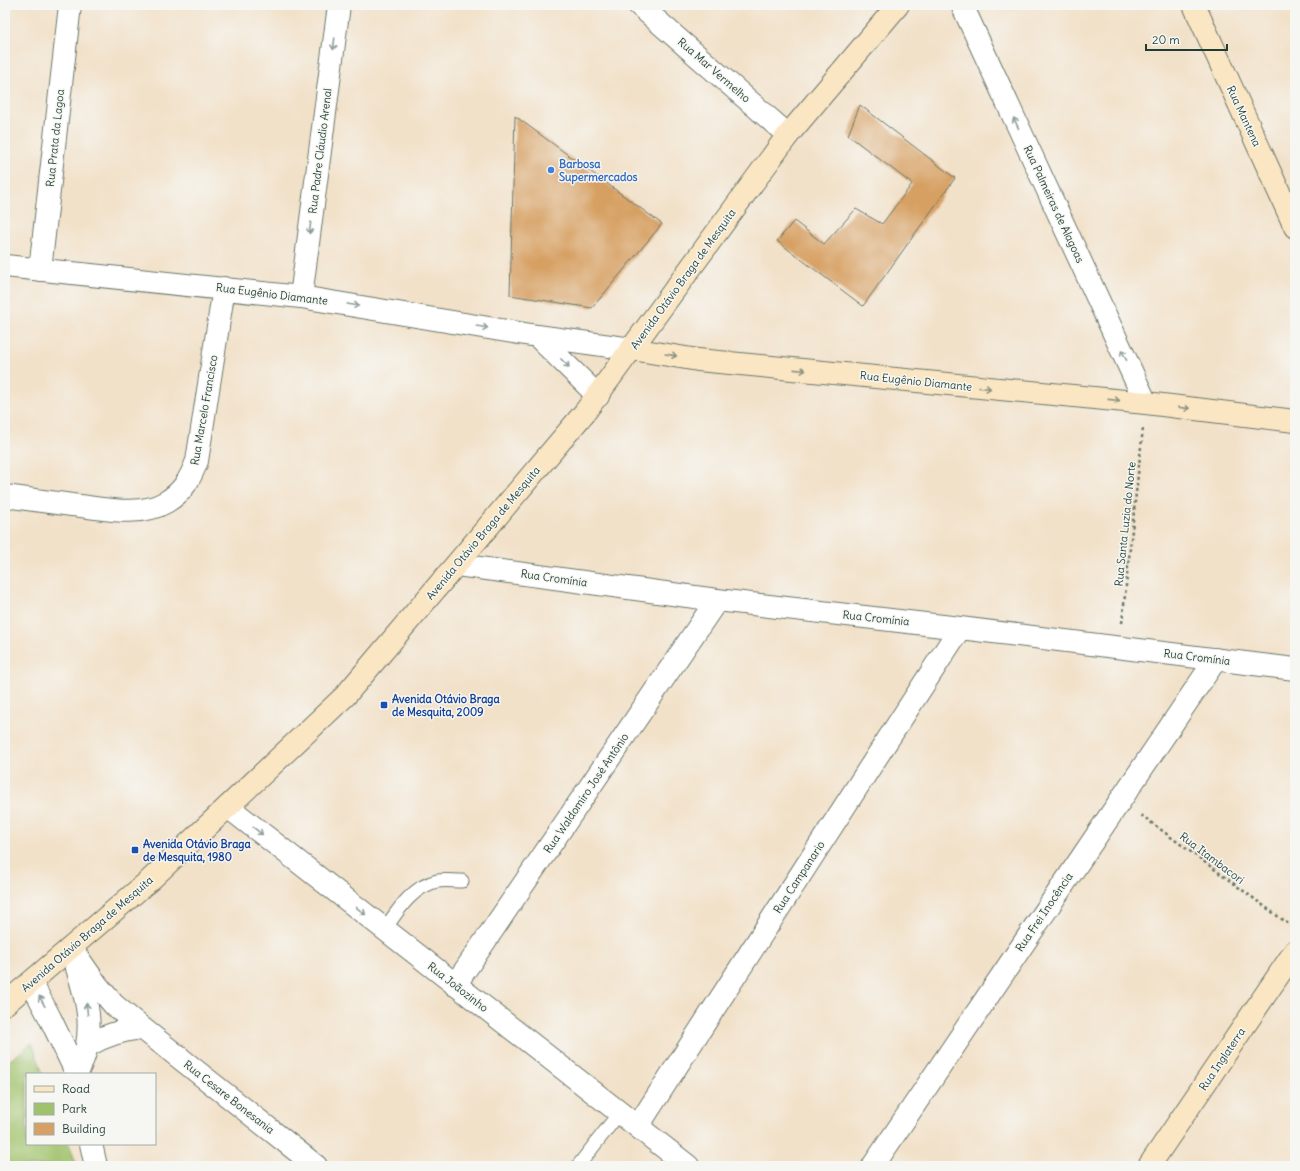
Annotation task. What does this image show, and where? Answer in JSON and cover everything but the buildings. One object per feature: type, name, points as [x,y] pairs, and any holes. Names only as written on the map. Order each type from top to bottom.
[{"type":"main road","name":"Avenida Otávio Braga de Mesquita","points":[[5,1004],[150,880],[346,696],[598,396],[788,135],[898,5]]},
{"type":"main road","name":"Rua Mantena","points":[[1194,5],[1294,223]]},
{"type":"main road","name":"Rua Eugênio Diamante","points":[[632,348],[698,360],[1146,403],[1295,421]]},
{"type":"main road","name":"Rua Inglaterra","points":[[1149,1166],[1295,952]]},
{"type":"street","name":"Rua Prata da Lagoa","points":[[40,270],[70,5]]},
{"type":"street","name":"Rua Padre Cláudio Arenal","points":[[301,297],[339,5]]},
{"type":"street","name":"Rua Mar Vermelho","points":[[639,5],[788,135]]},
{"type":"street","name":"Rua Palmeiras de Alagoas","points":[[962,5],[1146,403]]},
{"type":"street","name":"Rua Eugênio Diamante","points":[[5,266],[301,297],[537,336],[632,348]]},
{"type":"street","name":"Rua Marcelo Francisco","points":[[5,496],[124,511],[145,509],[165,503],[177,495],[190,480],[197,461],[224,288]]},
{"type":"street","points":[[537,336],[598,396]]},
{"type":"street","name":"Rua Cromínia","points":[[457,565],[717,600],[1295,669]]},
{"type":"street","name":"Rua Waldomiro José Antônio","points":[[455,985],[717,600]]},
{"type":"street","name":"Rua Campanario","points":[[638,1126],[960,628]]},
{"type":"street","name":"Rua Frei Inocência","points":[[873,1166],[1216,659]]},
{"type":"street","name":"Rua Joãozinho","points":[[228,807],[688,1166]]},
{"type":"street","points":[[71,948],[86,998],[89,1020],[87,1046],[77,1073]]},
{"type":"street","name":"Rua Cesare Bonesania","points":[[71,948],[97,985],[114,1005],[315,1166]]},
{"type":"street","points":[[31,982],[77,1073]]},
{"type":"street","points":[[87,1046],[100,1038],[113,1033],[142,1028]]},
{"type":"street","points":[[92,1145],[96,1166]]},
{"type":"lane","points":[[385,929],[401,906],[416,891],[437,882],[462,881]]},
{"type":"lane","points":[[578,1166],[620,1112]]},
{"type":"path","name":"Rua Santa Luzia do Norte","points":[[1120,647],[1146,403]]},
{"type":"path","name":"Rua Itambacori","points":[[1120,800],[1295,929]]},
{"type":"green space","points":[[32,1043],[43,1073],[26,1073],[26,1145],[69,1145],[77,1166],[5,1166],[5,1064]]},
{"type":"place","name":"Barbosa Supermercados","points":[[551,170]]},
{"type":"place","name":"Avenida Otávio Braga de Mesquita, 2009","points":[[384,705]]},
{"type":"place","name":"Avenida Otávio Braga de Mesquita, 1980","points":[[135,850]]}]
